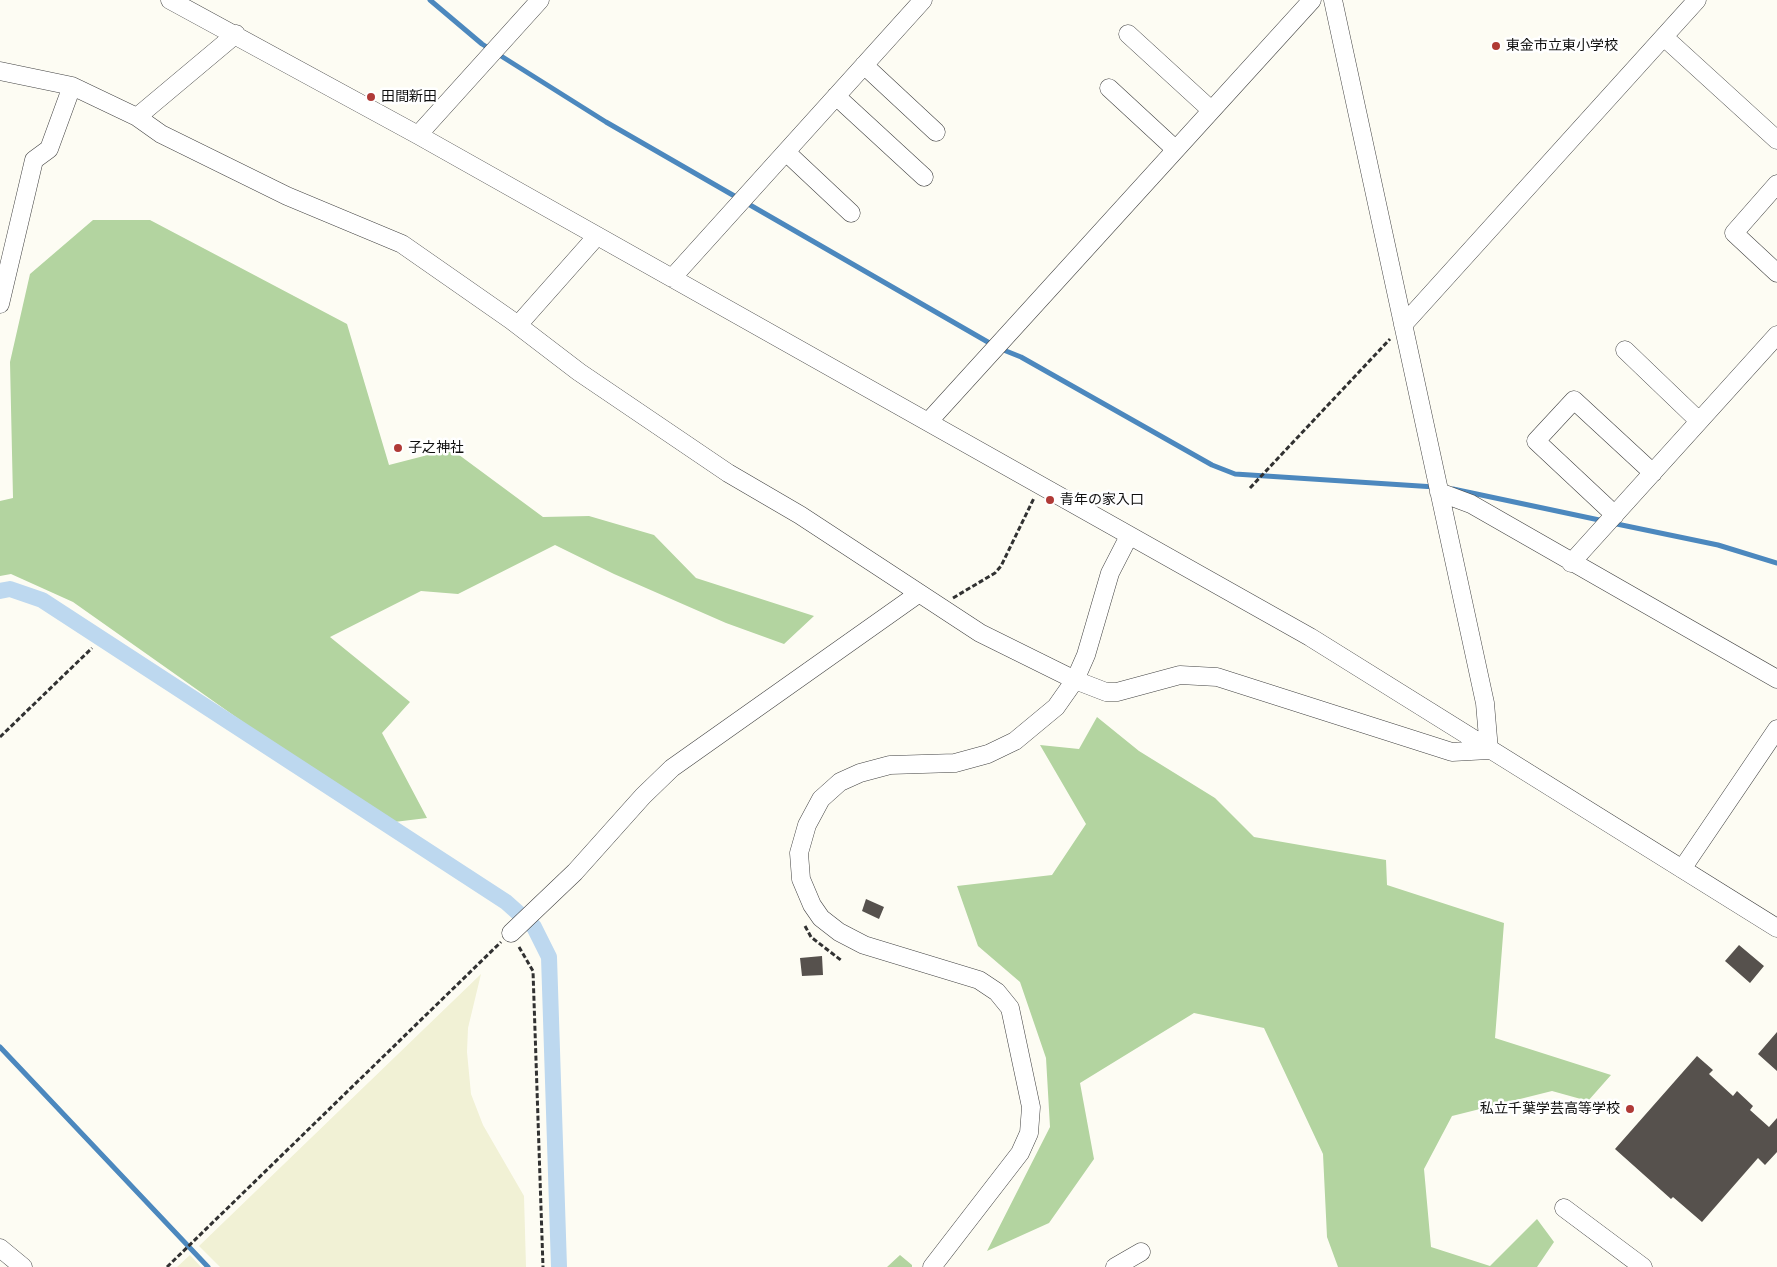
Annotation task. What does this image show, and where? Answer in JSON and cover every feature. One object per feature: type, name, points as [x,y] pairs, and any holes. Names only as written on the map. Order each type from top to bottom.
[{"type":"street","points":[[170,0],[236,34],[418,135],[596,237],[929,421],[1040,486],[1310,637],[1777,928]]},
{"type":"street","points":[[418,135],[540,0]]},
{"type":"street","points":[[672,278],[923,0]]},
{"type":"street","points":[[929,421],[1312,0]]},
{"type":"street","points":[[1334,0],[1485,703],[1489,750]]},
{"type":"street","points":[[1403,325],[1697,0]]},
{"type":"street","points":[[137,117],[236,34]]},
{"type":"street","points":[[1128,34],[1211,110]]},
{"type":"street","points":[[1664,37],[1777,140]]},
{"type":"street","points":[[864,66],[936,132]]},
{"type":"street","points":[[0,71],[72,86],[137,117],[160,134],[288,196],[402,244],[518,325],[579,372],[728,473],[800,515],[980,633],[1075,680],[1106,692],[1118,692],[1180,675],[1217,677],[1452,752],[1489,750]]},
{"type":"street","points":[[0,304],[34,160],[49,148],[72,86]]},
{"type":"street","points":[[1109,88],[1175,150]]},
{"type":"street","points":[[836,96],[924,177]]},
{"type":"street","points":[[786,152],[851,213]]},
{"type":"street","points":[[1777,184],[1734,233],[1777,272]]},
{"type":"street","points":[[518,325],[596,237]]},
{"type":"street","points":[[1571,563],[1777,335]]},
{"type":"street","points":[[1625,350],[1699,422]]},
{"type":"street","points":[[1615,515],[1536,440],[1574,400],[1653,473]]},
{"type":"street","points":[[1440,492],[1471,504],[1571,563],[1628,592],[1777,679]]},
{"type":"street","points":[[932,1267],[1015,1160],[1029,1133],[1031,1107],[1010,1008],[997,992],[979,980],[864,944],[839,932],[822,918],[812,905],[801,880],[799,854],[807,825],[821,799],[840,782],[860,773],[890,765],[955,763],[988,754],[1015,741],[1056,706],[1075,680],[1086,655],[1110,573],[1129,536]]},
{"type":"street","points":[[510,933],[575,872],[643,796],[672,768],[918,594]]},
{"type":"street","points":[[1682,869],[1777,729]]},
{"type":"street","points":[[1564,1208],[1642,1267]]},
{"type":"street","points":[[0,1248],[23,1267]]},
{"type":"street","points":[[1116,1267],[1141,1252]]},
{"type":"path","points":[[1250,488],[1403,325]]},
{"type":"path","points":[[937,606],[995,573],[1001,566],[1040,486]]},
{"type":"path","points":[[0,737],[92,648]]},
{"type":"path","points":[[167,1267],[510,933],[533,971],[543,1267]]},
{"type":"green space","points":[[93,220],[150,220],[347,324],[389,465],[451,449],[543,517],[589,516],[654,535],[696,578],[814,616],[784,644],[726,623],[614,574],[555,545],[458,594],[421,591],[330,637],[410,702],[382,733],[427,818],[386,823],[73,602],[11,574],[0,576],[0,501],[13,498],[10,362],[30,274]]},
{"type":"green space","points":[[1097,717],[1139,751],[1215,798],[1254,837],[1386,860],[1387,885],[1504,923],[1495,1038],[1611,1075],[1588,1101],[1552,1091],[1452,1116],[1424,1169],[1431,1247],[1490,1266],[1537,1219],[1554,1242],[1537,1267],[1338,1267],[1327,1237],[1323,1154],[1264,1028],[1194,1013],[1080,1083],[1094,1159],[1049,1223],[987,1251],[1050,1127],[1046,1058],[1020,982],[978,946],[957,886],[1052,875],[1086,824],[1040,745],[1079,749]]},
{"type":"green space","points":[[481,974],[468,1028],[467,1052],[471,1094],[483,1125],[524,1196],[526,1267],[220,1267],[199,1246]]},
{"type":"green space","points":[[190,1255],[201,1267],[177,1267]]},
{"type":"green space","points":[[900,1255],[912,1267],[887,1267]]},
{"type":"building","points":[[866,899],[884,907],[879,919],[862,911]]},
{"type":"building","points":[[1739,945],[1764,966],[1750,983],[1725,961]]},
{"type":"building","points":[[822,956],[823,975],[802,976],[800,958]]},
{"type":"building","points":[[1777,1032],[1777,1071],[1758,1054]]},
{"type":"building","points":[[1697,1056],[1713,1070],[1709,1074],[1733,1096],[1737,1091],[1753,1106],[1750,1110],[1769,1127],[1777,1118],[1777,1152],[1765,1165],[1758,1158],[1702,1222],[1673,1197],[1671,1199],[1615,1149]]},
{"type":"waterway","points":[[430,0],[482,44],[606,122],[993,345]]},
{"type":"waterway","points":[[1001,349],[1021,357],[1212,465],[1235,474],[1435,487]]},
{"type":"waterway","points":[[1453,489],[1604,521]]},
{"type":"waterway","points":[[1612,523],[1718,545],[1777,563]]},
{"type":"waterway","points":[[0,591],[10,589],[42,600],[506,902],[534,927],[549,957],[559,1267]]},
{"type":"waterway","points":[[0,1047],[208,1267]]},
{"type":"place","name":"東金市立東小学校","points":[[1496,46]]},
{"type":"place","name":"田間新田","points":[[371,97]]},
{"type":"place","name":"子之神社","points":[[398,448]]},
{"type":"place","name":"青年の家入口","points":[[1050,500]]},
{"type":"place","name":"私立千葉学芸高等学校","points":[[1630,1109]]}]
